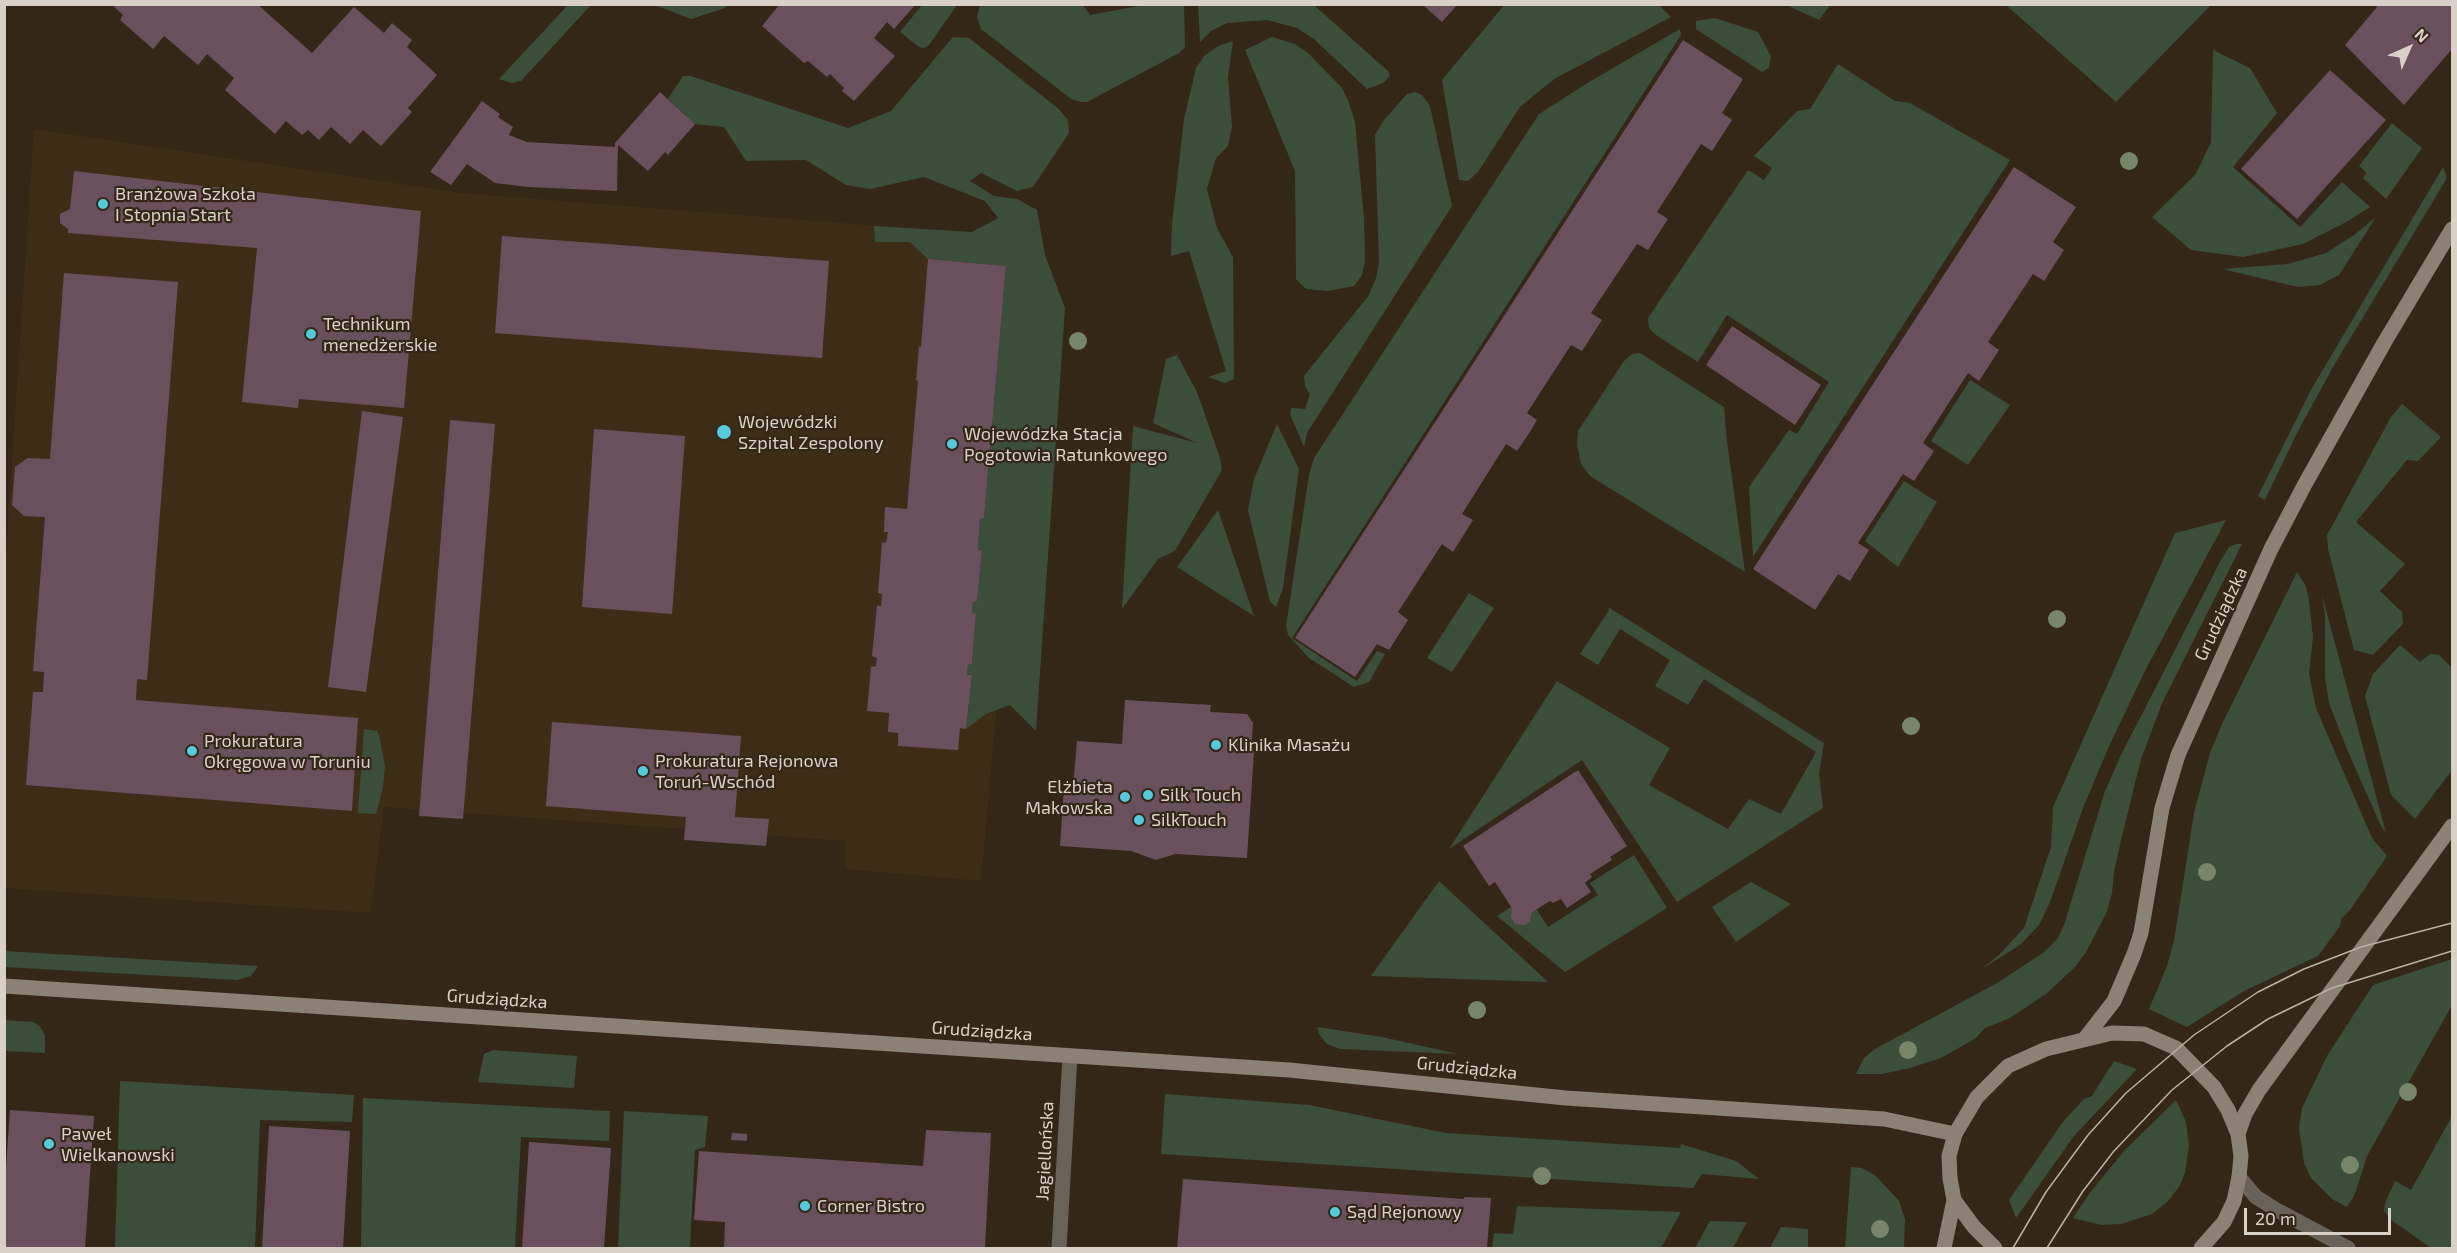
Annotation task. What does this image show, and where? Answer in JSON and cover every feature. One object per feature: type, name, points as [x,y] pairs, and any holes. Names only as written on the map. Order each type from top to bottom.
[{"type":"main road","name":"Grudziądzka","points":[[2086,1037],[2114,1001],[2134,954],[2141,933],[2162,808],[2178,755],[2271,549],[2384,343],[2452,229]]},
{"type":"main road","points":[[2238,1134],[2245,1114],[2259,1090],[2452,826]]},
{"type":"main road","name":"Grudziądzka","points":[[4,986],[1289,1070],[1566,1098],[1827,1113],[1884,1119],[1955,1134]]},
{"type":"main road","points":[[1944,1248],[1954,1200],[1949,1155],[1955,1134],[1977,1097],[2007,1066],[2046,1048],[2086,1037],[2112,1033],[2144,1034],[2176,1048],[2214,1087],[2228,1110],[2238,1134],[2241,1156],[2240,1177],[2234,1201],[2223,1222],[2202,1248]]},
{"type":"main road","points":[[1954,1200],[1974,1227],[1995,1248]]},
{"type":"street","name":"Jagiellońska","points":[[1059,1248],[1070,1056]]},
{"type":"street","points":[[2240,1177],[2256,1197],[2348,1248]]},
{"type":"shaded area","points":[[34,129],[461,193],[1032,238],[981,881],[845,869],[845,841],[384,807],[371,913],[5,888],[5,569]]},
{"type":"green space","points":[[1505,4],[1659,5],[1671,17],[1556,78],[1520,107],[1478,172],[1468,181],[1459,180],[1442,80]]},
{"type":"green space","points":[[568,5],[591,5],[521,81],[512,83],[499,79]]},
{"type":"green space","points":[[655,5],[728,5],[691,19]]},
{"type":"green space","points":[[922,5],[957,5],[929,45],[924,48],[919,47],[900,32]]},
{"type":"green space","points":[[980,5],[1083,5],[1090,15],[1144,5],[1184,5],[1185,47],[1179,53],[1087,102],[1081,102],[1071,99],[981,29],[977,17]]},
{"type":"green space","points":[[1198,5],[1314,5],[1389,72],[1390,76],[1383,83],[1367,89],[1314,39],[1297,28],[1267,20],[1227,23],[1211,31],[1200,42]]},
{"type":"green space","points":[[1786,5],[1830,5],[1819,20]]},
{"type":"green space","points":[[2006,5],[2211,5],[2116,102]]},
{"type":"green space","points":[[1715,18],[1758,32],[1771,56],[1769,68],[1762,72],[1696,29],[1696,21]]},
{"type":"green space","points":[[1680,29],[1681,35],[1292,638],[1357,681],[1377,651],[1385,654],[1369,682],[1354,687],[1309,658],[1288,635],[1286,626],[1309,475],[1314,458],[1539,114]]},
{"type":"green space","points":[[953,37],[969,38],[1059,109],[1068,120],[1069,133],[1033,187],[1017,191],[981,173],[970,181],[994,196],[1017,199],[1037,210],[1045,255],[1065,308],[1036,731],[1010,705],[986,714],[966,729],[972,676],[967,674],[968,665],[972,664],[976,615],[972,613],[973,602],[977,601],[982,551],[978,550],[980,519],[984,518],[1006,266],[928,259],[910,242],[875,242],[874,226],[972,232],[998,218],[985,201],[924,177],[870,189],[846,185],[806,160],[746,161],[724,127],[695,124],[668,99],[683,76],[691,76],[848,128],[891,111]]},
{"type":"green space","points":[[1272,37],[1295,44],[1308,53],[1342,88],[1349,103],[1355,122],[1364,219],[1365,261],[1362,275],[1354,286],[1328,291],[1306,289],[1296,279],[1295,171],[1245,50]]},
{"type":"green space","points":[[1233,41],[1228,77],[1232,127],[1228,146],[1216,158],[1207,189],[1217,228],[1233,257],[1234,379],[1225,383],[1208,377],[1226,371],[1189,251],[1171,256],[1172,224],[1184,119],[1196,68],[1204,56],[1218,46]]},
{"type":"green space","points":[[2213,50],[2250,68],[2277,113],[2233,167],[2300,227],[2342,182],[2370,207],[2303,244],[2243,257],[2191,250],[2152,217],[2196,174],[2211,142]]},
{"type":"green space","points":[[1838,64],[1895,101],[1910,103],[2010,160],[1753,557],[1749,487],[1789,430],[1797,434],[1829,382],[1727,315],[1698,362],[1656,335],[1649,328],[1648,318],[1748,170],[1764,180],[1772,168],[1754,156],[1797,111],[1810,109]]},
{"type":"green space","points":[[1415,92],[1422,95],[1430,106],[1452,206],[1307,433],[1304,447],[1290,414],[1291,408],[1305,409],[1310,394],[1305,386],[1304,376],[1369,295],[1376,278],[1379,262],[1375,135],[1384,120],[1407,94]]},
{"type":"green space","points":[[2392,123],[2422,148],[2386,199],[2363,178],[2367,173],[2359,166]]},
{"type":"green space","points":[[2443,167],[2447,178],[2333,367],[2298,431],[2265,500],[2258,496],[2312,388]]},
{"type":"green space","points":[[2376,217],[2339,275],[2320,285],[2298,287],[2222,269],[2288,264],[2326,253]]},
{"type":"green space","points":[[1640,353],[1724,407],[1745,572],[1590,476],[1581,464],[1577,445],[1578,431],[1624,361],[1632,354]]},
{"type":"green space","points":[[1177,355],[1197,392],[1222,470],[1175,551],[1158,559],[1122,609],[1133,426],[1197,443],[1153,423],[1166,359]]},
{"type":"green space","points":[[1970,380],[2010,405],[1968,465],[1931,441]]},
{"type":"green space","points":[[2402,404],[2441,437],[2418,461],[2407,460],[2356,522],[2405,564],[2380,591],[2402,612],[2403,624],[2373,655],[2354,650],[2328,549],[2327,535],[2391,417]]},
{"type":"green space","points":[[1277,424],[1299,469],[1283,588],[1276,607],[1270,602],[1248,510],[1254,479]]},
{"type":"green space","points":[[1904,481],[1937,502],[1898,567],[1865,541]]},
{"type":"green space","points":[[1218,510],[1254,616],[1177,567]]},
{"type":"green space","points":[[2226,520],[2146,669],[2110,744],[2083,808],[2050,902],[2039,925],[2020,945],[1980,970],[1998,956],[2024,928],[2051,847],[2053,807],[2175,533]]},
{"type":"green space","points":[[2242,544],[2163,701],[2141,759],[2114,872],[2112,893],[2106,914],[2086,952],[2075,967],[2046,994],[2010,1018],[1985,1028],[1976,1038],[1941,1058],[1882,1074],[1856,1074],[1864,1058],[1875,1049],[1997,983],[2043,953],[2058,938],[2105,791],[2121,755],[2221,560],[2229,547]]},
{"type":"green space","points":[[2297,572],[2306,586],[2309,601],[2313,637],[2309,673],[2316,708],[2372,838],[2387,856],[2350,910],[2341,919],[2340,926],[2318,956],[2244,991],[2187,1027],[2149,1009],[2167,966],[2174,941],[2194,813],[2210,753],[2222,724]]},
{"type":"green space","points":[[1469,593],[1494,608],[1452,672],[1427,658]]},
{"type":"green space","points":[[2322,595],[2386,833],[2346,747],[2329,703],[2325,678],[2325,615]]},
{"type":"green space","points":[[1608,607],[1824,743],[1819,774],[1823,808],[1677,902],[1582,760],[1449,849],[1557,681],[1670,748],[1649,785],[1728,829],[1749,799],[1781,814],[1816,752],[1704,679],[1688,705],[1655,686],[1670,660],[1620,629],[1598,665],[1580,654],[1609,610]]},
{"type":"green space","points":[[2400,645],[2420,662],[2430,654],[2439,655],[2452,668],[2452,770],[2415,819],[2391,795],[2365,696],[2373,674]]},
{"type":"green space","points":[[364,729],[377,731],[385,766],[383,787],[376,814],[358,813]]},
{"type":"green space","points":[[1634,855],[1667,908],[1565,972],[1497,916],[1528,896],[1548,927],[1598,895],[1590,883]]},
{"type":"green space","points":[[1439,881],[1548,982],[1371,976]]},
{"type":"green space","points":[[1751,882],[1791,904],[1736,942],[1712,907]]},
{"type":"green space","points":[[4,951],[258,966],[251,976],[237,980],[5,967]]},
{"type":"green space","points":[[2452,959],[2452,1005],[2367,1156],[2355,1194],[2347,1207],[2332,1199],[2311,1178],[2304,1163],[2299,1128],[2302,1108],[2327,1056],[2373,985]]},
{"type":"green space","points":[[4,1020],[33,1022],[39,1025],[45,1035],[45,1053],[5,1051]]},
{"type":"green space","points":[[1317,1027],[1382,1037],[1458,1054],[1340,1049],[1327,1044],[1319,1034]]},
{"type":"green space","points":[[493,1050],[577,1056],[574,1088],[478,1082],[484,1054]]},
{"type":"green space","points":[[2114,1061],[2137,1069],[2074,1136],[2016,1218],[2009,1200],[2062,1123],[2084,1099],[2092,1096]]},
{"type":"green space","points":[[120,1081],[354,1095],[352,1122],[260,1120],[255,1248],[115,1248]]},
{"type":"green space","points":[[1165,1094],[1309,1105],[1446,1133],[1680,1148],[1681,1144],[1736,1161],[1759,1179],[1702,1174],[1693,1188],[1161,1154]]},
{"type":"green space","points":[[363,1098],[610,1111],[609,1141],[521,1137],[515,1248],[361,1248]]},
{"type":"green space","points":[[2176,1100],[2186,1122],[2189,1146],[2185,1173],[2179,1187],[2167,1202],[2152,1214],[2121,1224],[2101,1225],[2073,1218],[2089,1194],[2124,1151]]},
{"type":"green space","points":[[624,1111],[708,1116],[705,1147],[695,1150],[690,1248],[618,1248]]},
{"type":"green space","points":[[2452,1116],[2452,1248],[2431,1248],[2390,1219],[2384,1211],[2385,1203],[2395,1181],[2411,1190]]},
{"type":"green space","points":[[1851,1167],[1862,1168],[1876,1176],[1899,1201],[1905,1219],[1904,1248],[1845,1248]]},
{"type":"green space","points":[[1517,1206],[1681,1212],[1661,1248],[1492,1248],[1494,1233],[1513,1234]]},
{"type":"green space","points":[[1710,1221],[1747,1222],[1733,1248],[1695,1248]]},
{"type":"green space","points":[[1781,1227],[1808,1229],[1808,1248],[1770,1248]]},
{"type":"building","points":[[111,4],[257,4],[312,53],[354,7],[384,33],[392,23],[412,40],[407,47],[437,75],[408,108],[412,112],[381,146],[363,130],[350,144],[331,127],[319,140],[308,130],[302,135],[286,121],[275,134],[225,90],[234,78],[207,54],[198,65],[164,36],[153,49],[120,20],[123,15]]},
{"type":"building","points":[[780,4],[916,4],[894,29],[887,22],[874,38],[895,56],[854,101],[842,91],[844,88],[830,74],[827,77],[808,61],[804,63],[762,26]]},
{"type":"building","points":[[1422,4],[1458,4],[1442,22]]},
{"type":"building","points":[[2375,5],[2452,5],[2452,49],[2404,105],[2345,45],[2377,7]]},
{"type":"building","points":[[1683,40],[1743,79],[1722,113],[1732,120],[1712,151],[1701,144],[1657,212],[1668,219],[1648,250],[1637,244],[1591,313],[1602,320],[1582,351],[1571,345],[1527,413],[1537,420],[1517,451],[1506,444],[1462,514],[1473,520],[1453,552],[1442,544],[1398,612],[1408,620],[1389,650],[1377,644],[1355,677],[1295,638]]},
{"type":"building","points":[[2330,70],[2386,120],[2297,219],[2241,169]]},
{"type":"building","points":[[660,92],[695,124],[668,155],[665,152],[648,171],[618,145],[617,191],[528,187],[495,183],[467,164],[451,185],[430,172],[482,101],[500,114],[498,117],[513,127],[509,135],[527,142],[615,147],[615,143]]},
{"type":"building","points":[[2014,167],[2076,207],[2053,242],[2064,250],[2044,281],[2033,274],[1988,342],[1999,350],[1979,381],[1968,373],[1923,443],[1934,451],[1914,481],[1903,474],[1858,543],[1869,550],[1850,581],[1838,574],[1815,610],[1753,569]]},
{"type":"building","points":[[74,171],[421,211],[404,408],[299,399],[298,408],[242,402],[257,248],[68,233],[68,229],[60,223],[60,214],[70,209]]},
{"type":"building","points":[[502,236],[829,261],[822,358],[495,333]]},
{"type":"building","name":"Wojewódzka Stacja Pogotowia Ratunkowego","points":[[928,259],[1006,266],[984,518],[980,519],[978,550],[982,551],[977,601],[973,602],[972,613],[976,614],[972,664],[968,665],[967,675],[972,675],[966,729],[960,728],[958,750],[898,746],[898,733],[888,732],[889,713],[867,711],[871,667],[876,666],[877,658],[872,656],[877,606],[881,606],[882,594],[878,593],[882,542],[886,543],[888,532],[884,532],[885,507],[907,509],[918,381],[916,380]]},
{"type":"building","points":[[64,273],[178,282],[147,680],[137,679],[136,700],[358,718],[352,811],[26,785],[33,692],[43,692],[44,672],[33,671],[45,517],[24,516],[12,505],[15,467],[28,458],[50,459]]},
{"type":"building","points":[[1732,326],[1821,385],[1795,425],[1706,365]]},
{"type":"building","points":[[362,411],[403,417],[366,692],[328,687]]},
{"type":"building","points":[[450,420],[495,424],[463,819],[419,816]]},
{"type":"building","points":[[594,429],[685,436],[672,614],[582,607]]},
{"type":"building","points":[[1125,700],[1211,705],[1210,712],[1247,714],[1253,723],[1251,751],[1254,751],[1247,858],[1175,854],[1156,860],[1131,851],[1060,846],[1064,788],[1073,788],[1077,741],[1122,744]]},
{"type":"building","name":"Prokuratura Rejonowa Toruń-Wschód","points":[[552,722],[741,736],[735,817],[769,819],[766,846],[684,840],[686,817],[546,806]]},
{"type":"building","points":[[1578,770],[1627,846],[1610,857],[1612,860],[1590,874],[1592,877],[1585,883],[1591,892],[1567,908],[1561,899],[1553,903],[1550,901],[1531,913],[1530,921],[1525,925],[1515,924],[1511,917],[1512,908],[1495,882],[1489,886],[1463,846]]},
{"type":"building","points":[[10,1110],[94,1116],[85,1248],[6,1248],[4,1197]]},
{"type":"building","points":[[269,1126],[350,1131],[343,1248],[262,1248]]},
{"type":"building","points":[[926,1130],[991,1133],[985,1248],[724,1248],[725,1222],[694,1220],[699,1151],[923,1166]]},
{"type":"building","points":[[732,1133],[747,1134],[747,1141],[731,1140]]},
{"type":"building","points":[[529,1142],[611,1148],[604,1248],[522,1248]]},
{"type":"building","name":"Sąd Rejonowy","points":[[1183,1179],[1464,1199],[1464,1197],[1491,1198],[1487,1248],[1177,1248]]},
{"type":"tram line","points":[[2013,1248],[2046,1192],[2088,1135],[2126,1093],[2194,1035],[2258,992],[2304,969],[2361,947],[2452,923]]},
{"type":"tram line","points":[[2047,1248],[2083,1191],[2114,1151],[2172,1090],[2227,1046],[2268,1019],[2332,988],[2452,951]]},
{"type":"place","name":"Branżowa Szkoła I Stopnia Start","points":[[103,204]]},
{"type":"place","name":"Technikum menedżerskie","points":[[311,334]]},
{"type":"place","name":"Wojewódzki Szpital Zespolony","points":[[724,432]]},
{"type":"place","name":"Wojewódzka Stacja Pogotowia Ratunkowego","points":[[952,444]]},
{"type":"place","name":"Klinika Masażu","points":[[1216,745]]},
{"type":"place","name":"Prokuratura Okręgowa w Toruniu","points":[[192,751]]},
{"type":"place","name":"Prokuratura Rejonowa Toruń-Wschód","points":[[643,771]]},
{"type":"place","name":"Silk Touch","points":[[1148,795]]},
{"type":"place","name":"Elżbieta Makowska","points":[[1125,797]]},
{"type":"place","name":"SilkTouch","points":[[1139,820]]},
{"type":"place","name":"Paweł Wielkanowski","points":[[49,1144]]},
{"type":"place","name":"Corner Bistro","points":[[805,1206]]},
{"type":"place","name":"Sąd Rejonowy","points":[[1335,1212]]}]
